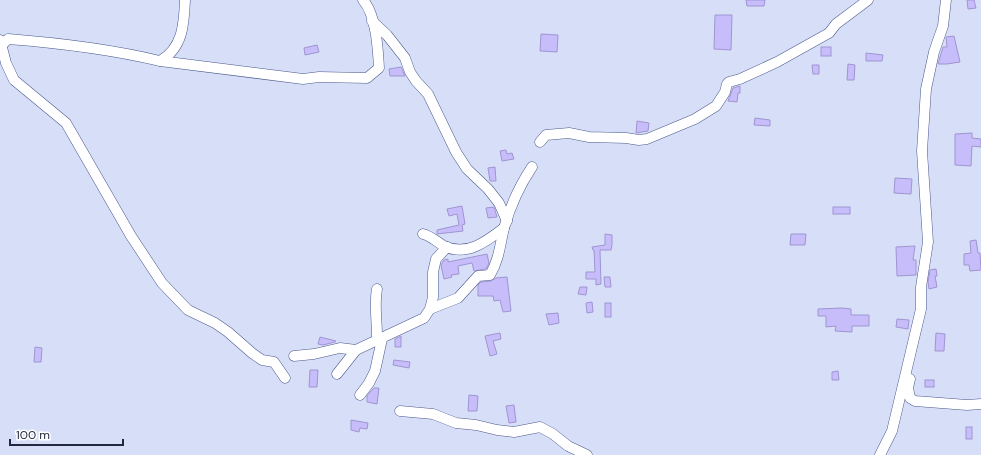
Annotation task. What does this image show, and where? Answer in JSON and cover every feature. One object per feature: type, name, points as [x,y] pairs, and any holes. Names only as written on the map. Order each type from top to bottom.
[{"type":"street","points":[[160,61],[169,56],[177,45],[184,23],[185,0]]},
{"type":"street","points":[[285,378],[274,362],[262,360],[222,328],[188,310],[162,283],[131,236],[66,123],[14,80],[6,62],[1,42],[8,39],[116,51],[160,61],[291,78],[367,78],[379,68],[377,40],[368,5],[364,0]]},
{"type":"street","points":[[540,142],[546,135],[569,133],[589,137],[626,138],[639,140],[695,119],[716,106],[725,92],[727,84],[777,62],[829,33],[836,24],[868,0]]},
{"type":"street","points":[[880,455],[892,431],[910,350],[921,309],[921,287],[928,242],[922,151],[926,89],[934,52],[943,26],[946,0]]},
{"type":"street","points":[[372,20],[387,35],[405,58],[410,72],[428,94],[456,152],[467,169],[488,189],[498,203],[506,225]]},
{"type":"street","points":[[430,309],[458,298],[478,276],[490,275],[500,254],[506,225],[521,183],[532,167]]},
{"type":"street","points":[[423,234],[430,236],[447,247],[463,250],[476,247],[506,225]]},
{"type":"street","points":[[337,374],[356,350],[424,318],[430,309],[433,297],[433,272],[436,259],[447,247]]},
{"type":"street","points":[[377,288],[375,305],[377,336],[382,338]]},
{"type":"street","points":[[360,395],[369,383],[375,370],[382,338]]},
{"type":"street","points":[[294,356],[314,354],[340,348],[356,350]]},
{"type":"street","points":[[910,350],[913,370],[908,388],[910,398],[915,401],[927,403],[967,405],[981,404]]},
{"type":"street","points":[[400,411],[433,414],[456,423],[514,432],[540,426],[568,446],[587,455]]},
{"type":"building","points":[[746,0],[765,0],[764,6],[747,6]]},
{"type":"building","points":[[967,0],[974,0],[976,8],[968,9]]},
{"type":"building","points":[[715,15],[732,15],[731,50],[714,49]]},
{"type":"building","points":[[541,34],[558,35],[557,52],[540,51]]},
{"type":"building","points":[[954,36],[960,62],[938,64],[943,47],[947,47],[946,37]]},
{"type":"building","points":[[317,45],[319,52],[305,55],[304,48]]},
{"type":"building","points":[[821,47],[831,47],[831,56],[821,56]]},
{"type":"building","points":[[866,53],[883,55],[882,61],[866,61]]},
{"type":"building","points":[[848,64],[855,65],[854,80],[847,80]]},
{"type":"building","points":[[812,65],[819,65],[819,74],[813,74]]},
{"type":"building","points":[[401,67],[405,76],[390,76],[389,69]]},
{"type":"building","points":[[740,86],[740,93],[738,93],[737,102],[728,101],[733,88]]},
{"type":"building","points":[[755,118],[770,120],[770,126],[754,125]]},
{"type":"building","points":[[637,121],[649,123],[648,131],[636,133]]},
{"type":"building","points":[[972,133],[972,138],[981,139],[981,147],[972,146],[971,166],[955,165],[955,134]]},
{"type":"building","points":[[506,150],[507,154],[512,153],[514,159],[502,161],[500,151]]},
{"type":"building","points":[[495,167],[496,181],[490,181],[488,168]]},
{"type":"building","points":[[895,178],[912,179],[911,194],[894,193]]},
{"type":"building","points":[[462,206],[465,224],[462,225],[463,231],[437,234],[437,230],[459,225],[457,214],[449,216],[447,209]]},
{"type":"building","points":[[494,207],[497,217],[488,218],[486,208]]},
{"type":"building","points":[[833,207],[850,207],[850,214],[833,214]]},
{"type":"building","points":[[605,234],[612,235],[612,245],[611,250],[600,250],[601,284],[596,285],[596,279],[586,279],[586,272],[595,272],[594,250],[592,247],[605,245]]},
{"type":"building","points":[[791,234],[806,234],[805,245],[790,245]]},
{"type":"building","points":[[976,240],[978,253],[980,253],[981,270],[970,271],[969,265],[964,265],[964,254],[971,253],[970,241]]},
{"type":"building","points":[[915,246],[913,260],[916,260],[916,275],[897,276],[896,247]]},
{"type":"building","points":[[487,254],[489,263],[486,269],[474,271],[472,263],[458,266],[459,274],[451,275],[452,277],[444,279],[441,265],[444,260],[448,259],[448,262]]},
{"type":"building","points":[[936,269],[937,276],[935,276],[937,287],[929,289],[928,282],[930,270]]},
{"type":"building","points":[[507,277],[511,311],[503,312],[500,300],[494,301],[493,296],[478,296],[478,285],[481,282]]},
{"type":"building","points":[[604,277],[610,277],[611,287],[605,287]]},
{"type":"building","points":[[580,287],[587,287],[586,295],[578,294]]},
{"type":"building","points":[[592,302],[593,312],[587,313],[586,303]]},
{"type":"building","points":[[605,303],[611,303],[611,317],[605,317]]},
{"type":"building","points":[[818,309],[851,309],[851,315],[869,315],[869,326],[852,326],[852,332],[835,331],[836,326],[826,327],[826,316],[818,316]]},
{"type":"building","points":[[558,313],[559,323],[549,325],[546,314]]},
{"type":"building","points":[[897,319],[909,320],[908,329],[896,327]]},
{"type":"building","points":[[500,333],[501,339],[493,341],[497,354],[490,356],[485,336]]},
{"type":"building","points":[[936,333],[945,334],[944,351],[935,351]]},
{"type":"building","points":[[401,336],[401,347],[395,347],[395,339]]},
{"type":"building","points":[[320,337],[336,341],[323,345],[318,344]]},
{"type":"building","points":[[35,347],[42,348],[41,362],[34,362]]},
{"type":"building","points":[[394,360],[410,362],[409,368],[393,365]]},
{"type":"building","points":[[310,370],[318,370],[317,387],[309,387]]},
{"type":"building","points":[[838,371],[839,380],[832,380],[832,372]]},
{"type":"building","points":[[925,380],[934,380],[934,387],[925,387]]},
{"type":"building","points":[[374,388],[379,388],[377,404],[367,402],[367,396]]},
{"type":"building","points":[[469,395],[478,396],[477,411],[468,411]]},
{"type":"building","points":[[514,405],[516,422],[509,423],[506,406]]},
{"type":"building","points":[[351,420],[368,423],[367,429],[360,428],[359,432],[351,430]]},
{"type":"building","points":[[966,427],[972,427],[972,439],[966,439]]}]
